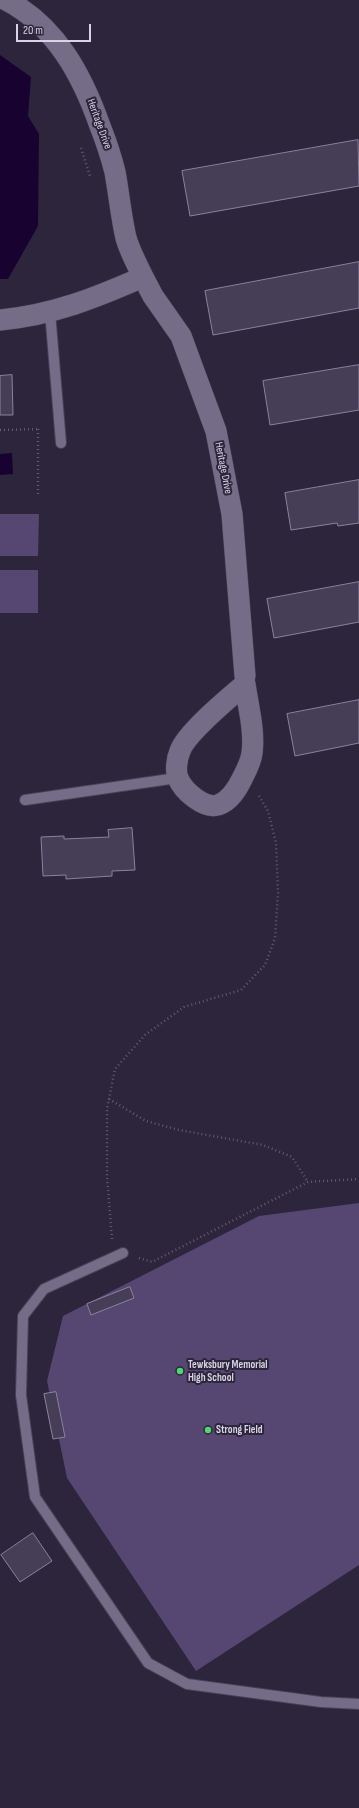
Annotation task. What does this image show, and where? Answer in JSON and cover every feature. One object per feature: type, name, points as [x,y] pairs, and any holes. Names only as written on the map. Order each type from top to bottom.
[{"type":"street","name":"Heritage Drive","points":[[6,0],[18,6],[50,33],[74,65],[92,103],[115,172],[126,238],[131,253],[153,296],[181,336],[216,431],[232,514],[245,676]]},
{"type":"street","points":[[0,320],[50,312],[105,294],[143,277]]},
{"type":"street","points":[[245,684],[252,736],[252,754],[246,771],[236,791],[226,802],[217,806],[204,804],[184,788],[177,778],[180,750],[195,730],[245,684]]},
{"type":"lane","points":[[50,312],[61,443]]},
{"type":"lane","points":[[25,800],[177,778]]},
{"type":"lane","points":[[118,1255],[44,1289],[23,1316],[21,1395],[35,1497],[148,1663],[187,1684],[321,1702],[359,1704]]},
{"type":"path","points":[[80,143],[91,180]]},
{"type":"path","points":[[38,429],[38,494]]},
{"type":"path","points":[[0,430],[60,429]]},
{"type":"path","points":[[246,771],[268,812],[276,843],[278,892],[275,938],[265,965],[241,990],[184,1007],[145,1035],[115,1070],[107,1109],[108,1177],[118,1255],[152,1262],[308,1182],[359,1179]]},
{"type":"path","points":[[109,1099],[146,1121],[178,1130],[263,1145],[292,1157],[308,1182]]},
{"type":"shaded area","points":[[0,55],[31,77],[28,116],[39,134],[38,226],[8,279],[0,279]]},
{"type":"shaded area","points":[[12,453],[13,474],[0,475],[0,454]]},
{"type":"shaded area","points":[[0,514],[39,514],[38,556],[0,556]]},
{"type":"shaded area","points":[[0,570],[38,570],[38,613],[0,613]]},
{"type":"shaded area","name":"Strong Field","points":[[359,1203],[359,1565],[196,1671],[67,1478],[47,1381],[63,1316],[259,1216]]},
{"type":"building","points":[[358,140],[359,186],[190,216],[182,171]]},
{"type":"building","points":[[359,262],[359,308],[213,335],[205,291]]},
{"type":"building","points":[[359,365],[359,410],[270,425],[263,381]]},
{"type":"building","points":[[12,375],[13,415],[0,415],[0,376]]},
{"type":"building","points":[[359,480],[359,523],[338,526],[337,523],[291,530],[285,493]]},
{"type":"building","points":[[359,582],[359,622],[274,638],[267,599]]},
{"type":"building","points":[[359,700],[359,743],[295,756],[287,714]]},
{"type":"building","points":[[132,828],[135,870],[112,871],[112,876],[66,879],[66,875],[43,876],[41,837],[64,836],[64,839],[109,837],[108,830]]},
{"type":"building","points":[[130,1287],[134,1298],[91,1315],[87,1304]]},
{"type":"building","points":[[56,1392],[65,1437],[53,1439],[44,1394]]},
{"type":"building","points":[[33,1533],[52,1561],[20,1582],[1,1555]]},
{"type":"place","name":"Tewksbury Memorial High School","points":[[180,1371]]},
{"type":"place","name":"Strong Field","points":[[208,1430]]}]
